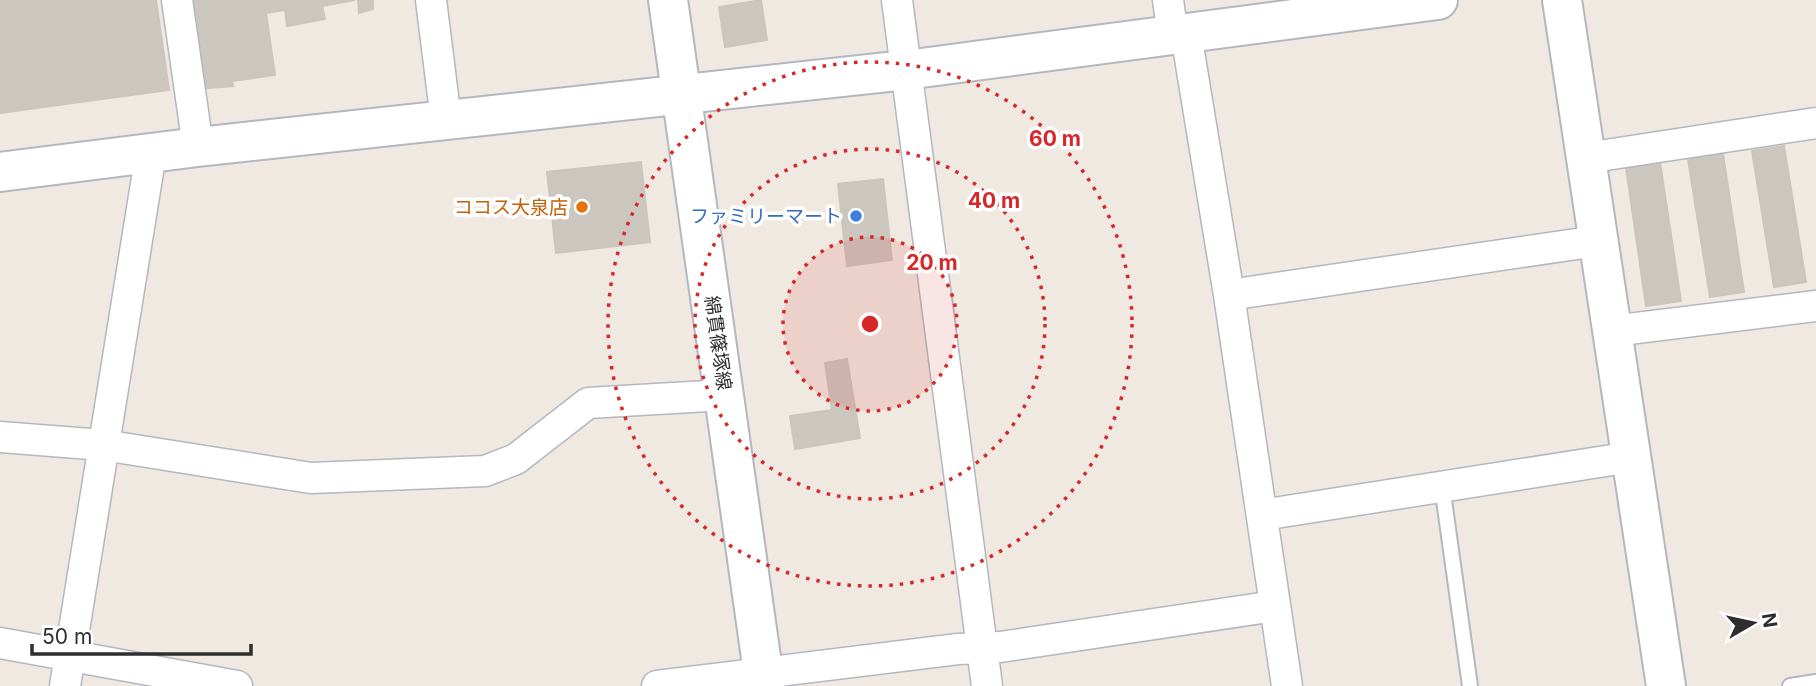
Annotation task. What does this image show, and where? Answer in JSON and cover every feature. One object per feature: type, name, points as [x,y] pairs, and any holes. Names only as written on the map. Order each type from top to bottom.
[{"type":"street","points":[[177,0],[198,147]]},
{"type":"street","points":[[431,0],[446,120]]},
{"type":"street","name":"綿貫篠塚線","points":[[668,0],[764,679]]},
{"type":"street","points":[[897,0],[987,686]]},
{"type":"street","points":[[0,172],[198,147],[906,70],[1176,24],[1438,0]]},
{"type":"street","points":[[1562,0],[1666,686]]},
{"type":"street","points":[[1176,24],[1229,295],[1287,686]]},
{"type":"street","points":[[1586,158],[1816,123]]},
{"type":"street","points":[[65,686],[150,153]]},
{"type":"street","points":[[1229,295],[1597,241]]},
{"type":"street","points":[[1612,331],[1816,308]]},
{"type":"street","points":[[0,437],[103,445],[311,478],[485,471],[516,459],[588,403],[725,395]]},
{"type":"street","points":[[1262,514],[1631,457]]},
{"type":"street","points":[[657,686],[764,679],[1275,606]]},
{"type":"street","points":[[0,643],[237,686]]},
{"type":"lane","points":[[1442,486],[1470,686]]},
{"type":"lane","points":[[1790,686],[1816,682]]},
{"type":"building","points":[[0,0],[156,0],[169,90],[0,113]]},
{"type":"building","points":[[185,0],[355,0],[322,6],[325,19],[287,26],[285,10],[266,13],[275,75],[232,81],[233,86],[196,89]]},
{"type":"building","points":[[358,0],[373,0],[373,9],[359,13]]},
{"type":"building","points":[[761,0],[767,40],[725,47],[719,7]]},
{"type":"building","points":[[1784,146],[1806,282],[1774,287],[1752,151]]},
{"type":"building","points":[[1723,154],[1744,292],[1710,297],[1688,159]]},
{"type":"building","points":[[641,162],[650,242],[556,253],[547,172]]},
{"type":"building","points":[[1660,162],[1681,301],[1646,306],[1626,167]]},
{"type":"building","points":[[883,179],[892,260],[847,266],[838,184]]},
{"type":"building","points":[[847,359],[860,438],[795,449],[790,416],[832,410],[825,363]]},
{"type":"place","name":"ココス大泉店","points":[[582,207]]},
{"type":"place","name":"ファミリーマート","points":[[856,216]]}]
